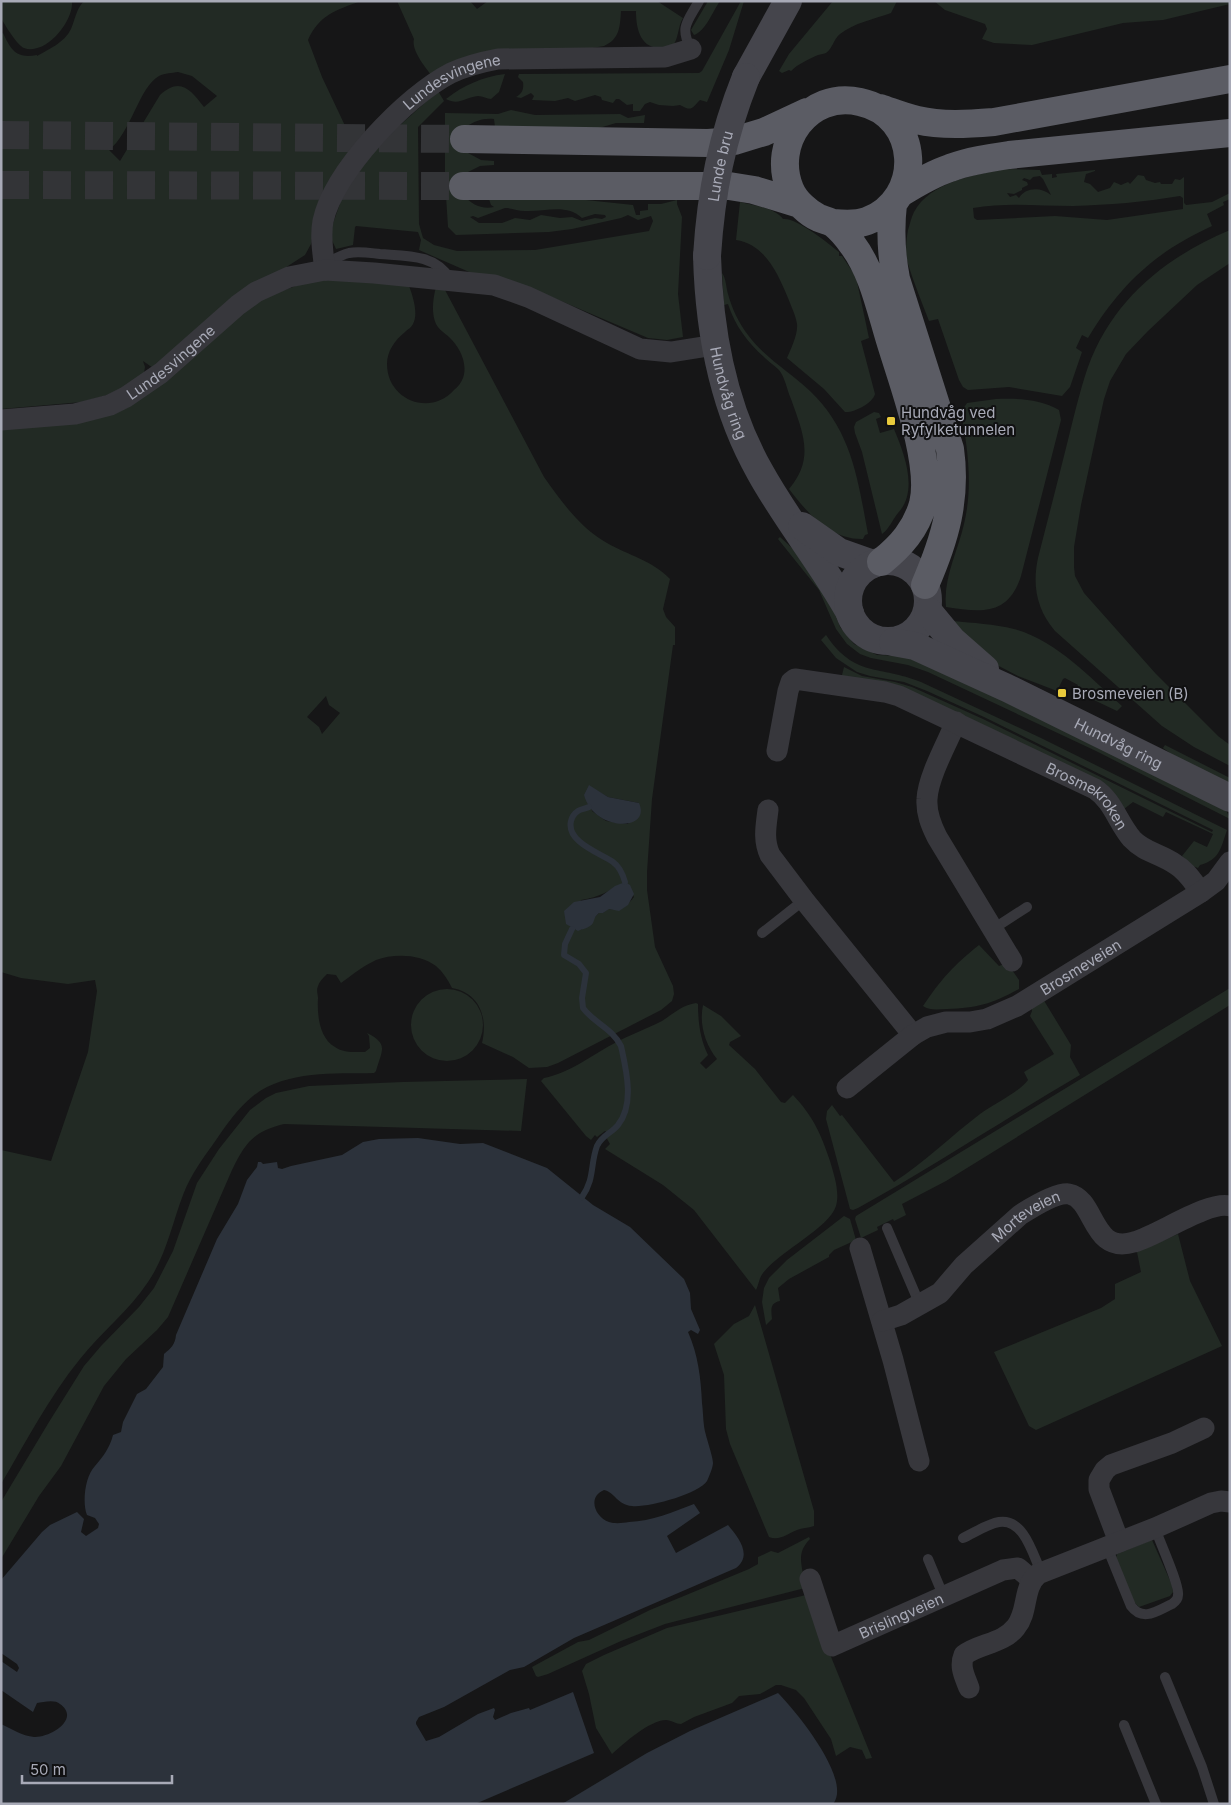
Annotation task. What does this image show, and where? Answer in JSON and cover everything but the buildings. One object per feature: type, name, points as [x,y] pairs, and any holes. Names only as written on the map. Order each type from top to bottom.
[{"type":"highway","points":[[464,139],[708,143],[734,141],[764,132],[830,102],[845,100],[859,101],[918,120],[967,124],[994,122],[1230,79]]},
{"type":"highway","points":[[873,106],[887,115],[898,128],[906,144],[909,160],[907,177],[897,199],[890,224],[892,260],[896,279],[950,449],[953,470],[948,524],[926,598]]},
{"type":"highway","points":[[817,107],[804,117],[794,129],[787,144],[784,160],[786,176],[791,191],[800,204],[817,218],[833,224],[850,225],[866,222],[881,215],[897,199],[928,177],[951,167],[978,160],[1009,155],[1230,132]]},
{"type":"highway","points":[[463,186],[729,186],[754,190],[800,204]]},
{"type":"highway","points":[[833,224],[852,244],[869,274],[904,384],[923,462],[923,502],[916,521],[905,540],[877,563]]},
{"type":"main road","name":"Lunde bru","points":[[707,256],[713,189],[721,151],[732,114],[746,77],[788,1]]},
{"type":"main road","name":"Hundvåg ring","points":[[707,256],[710,314],[715,345],[727,392],[750,452],[768,486],[836,588],[850,614]]},
{"type":"main road","name":"Hundvåg ring","points":[[788,516],[839,552],[877,563]]},
{"type":"main road","points":[[893,561],[904,564],[920,576],[926,598],[924,620],[911,635],[893,642],[882,641],[866,635],[855,624],[850,614],[848,597],[850,588],[859,574],[877,563],[893,561]]},
{"type":"main road","name":"Hundvåg ring","points":[[926,598],[965,652],[1007,688]]},
{"type":"main road","name":"Hundvåg ring","points":[[893,642],[914,646],[1007,688],[1230,798]]},
{"type":"street","name":"Lundesvingene","points":[[325,267],[322,242],[324,218],[345,175],[394,116],[425,90],[450,74],[474,64],[498,59],[665,57],[691,49]]},
{"type":"street","name":"Lundesvingene","points":[[1,420],[75,414],[110,405],[126,397],[162,373],[238,305],[256,292],[289,277],[325,267],[494,285],[511,290],[640,349],[671,352],[715,345]]},
{"type":"street","name":"Brosmekroken","points":[[777,751],[788,691],[791,682],[797,678],[885,692],[917,703],[1081,782],[1103,795],[1133,840],[1145,850],[1172,862],[1182,869],[1201,892]]},
{"type":"street","points":[[956,722],[928,792],[928,813],[937,837],[1012,961]]},
{"type":"street","points":[[768,810],[765,836],[766,847],[777,865],[914,1035]]},
{"type":"street","name":"Brosmeveien","points":[[847,1088],[914,1035],[936,1023],[970,1022],[987,1019],[1008,1011],[1201,892],[1216,881],[1230,862]]},
{"type":"street","name":"Morteveien","points":[[882,1321],[892,1319],[940,1293],[964,1265],[1020,1215],[1028,1209],[1058,1196],[1070,1194],[1080,1200],[1098,1230],[1106,1238],[1115,1243],[1123,1244],[1138,1241],[1215,1206],[1230,1206]]},
{"type":"street","points":[[860,1248],[882,1321],[919,1461]]},
{"type":"street","points":[[1113,1545],[1099,1489],[1098,1480],[1102,1473],[1116,1463],[1172,1443],[1204,1428]]},
{"type":"street","points":[[969,1688],[962,1670],[963,1658],[968,1653],[1004,1638],[1014,1630],[1021,1619],[1027,1592],[1037,1576],[1211,1503],[1230,1502]]},
{"type":"street","name":"Brislingveien","points":[[810,1579],[832,1646],[943,1595],[1008,1569],[1018,1568],[1037,1576]]},
{"type":"lane","points":[[691,49],[684,35],[684,30],[700,1]]},
{"type":"lane","points":[[762,933],[804,900]]},
{"type":"lane","points":[[993,928],[1027,907]]},
{"type":"lane","points":[[887,1228],[920,1305]]},
{"type":"lane","points":[[963,1538],[998,1522],[1013,1524],[1021,1532],[1037,1576]]},
{"type":"lane","points":[[1113,1545],[1131,1606],[1139,1613],[1149,1614],[1172,1604],[1178,1595],[1177,1584],[1155,1528]]},
{"type":"lane","points":[[928,1559],[943,1595]]},
{"type":"lane","points":[[1165,1677],[1202,1768],[1214,1804]]},
{"type":"lane","points":[[1124,1725],[1156,1804]]},
{"type":"shaded area","points":[[1,1],[72,1],[68,18],[57,35],[41,47],[32,49],[21,46],[8,29],[1,17]]},
{"type":"shaded area","points":[[84,1],[361,1],[329,14],[317,25],[308,40],[322,77],[348,132],[353,130],[356,137],[355,146],[315,222],[311,244],[305,255],[274,275],[156,370],[143,361],[144,373],[118,392],[82,402],[1,409],[1,34],[3,33],[15,52],[24,56],[37,56],[56,45],[68,34]],"holes":[[[178,72],[192,76],[217,96],[204,107],[185,88],[173,86],[167,89],[160,95],[120,161],[109,150],[123,133],[140,100],[152,82],[159,76],[168,73]]]},
{"type":"shaded area","points":[[397,1],[470,1],[477,9],[488,1],[657,1],[683,18],[674,44],[662,48],[652,47],[643,40],[638,29],[636,11],[621,11],[618,32],[613,40],[604,46],[432,76],[417,53],[414,39]]},
{"type":"shaded area","points":[[708,1],[720,1],[702,30],[694,35],[691,30]]},
{"type":"shaded area","points":[[741,1],[744,1],[729,50],[707,102],[700,100],[689,109],[680,105],[659,105],[650,102],[645,104],[640,111],[633,111],[633,104],[627,105],[619,99],[616,99],[613,103],[602,100],[601,97],[595,95],[575,101],[568,98],[555,101],[532,100],[534,96],[531,93],[521,98],[516,97],[521,93],[523,87],[523,82],[518,77],[519,74],[699,73],[702,71]]},
{"type":"shaded area","points":[[833,1],[897,1],[891,13],[858,24],[840,34],[826,53],[807,60],[791,71],[782,73],[779,71],[789,54]]},
{"type":"shaded area","points":[[934,1],[1230,1],[1230,4],[1163,20],[1123,23],[1032,45],[994,43],[982,39],[987,29],[985,24],[945,10]]},
{"type":"shaded area","points":[[505,74],[499,92],[491,99],[478,96],[455,102],[446,99],[474,82]]},
{"type":"shaded area","points":[[438,91],[444,101],[418,127],[419,224],[423,238],[434,245],[457,251],[535,250],[649,231],[653,221],[651,216],[638,220],[628,215],[572,229],[549,232],[456,235],[448,227],[445,180],[445,113],[498,114],[511,110],[535,115],[620,114],[628,118],[645,115],[644,123],[616,123],[599,128],[495,127],[494,119],[476,122],[466,127],[468,153],[481,160],[494,161],[494,165],[480,166],[466,173],[463,195],[473,204],[485,208],[494,207],[489,199],[586,200],[633,205],[636,215],[640,215],[640,211],[648,210],[648,204],[661,204],[677,200],[682,217],[678,294],[683,337],[667,340],[648,338],[528,287],[476,275],[419,250],[421,240],[418,232],[356,226],[353,245],[336,249],[330,232],[343,195],[378,145]],"holes":[[[505,208],[525,211],[562,209],[576,213],[582,218],[595,214],[605,215],[606,217],[582,221],[572,217],[560,218],[541,215],[530,220],[515,218],[502,223],[479,223],[470,217],[478,218]]]},
{"type":"shaded area","points":[[1005,169],[1040,170],[1042,175],[1052,174],[1052,178],[1057,177],[1056,174],[1095,170],[1086,174],[1084,182],[1090,184],[1098,192],[1110,188],[1114,182],[1121,185],[1128,182],[1130,184],[1138,175],[1144,176],[1146,180],[1155,183],[1160,182],[1161,184],[1172,184],[1175,179],[1180,180],[1184,177],[1184,203],[1186,205],[1212,202],[1230,193],[1230,199],[1223,202],[1224,205],[1207,214],[1212,226],[1173,247],[1156,259],[1126,286],[1100,319],[1088,338],[1082,335],[1076,348],[1082,352],[1070,387],[1062,396],[1009,387],[968,390],[963,387],[938,319],[929,321],[908,264],[906,252],[908,230],[914,212],[921,202],[931,193],[954,182],[967,177]],"holes":[[[1040,176],[1051,195],[1034,189],[1022,194],[1019,198],[1016,195],[1010,197],[1007,193],[1014,194],[1028,185],[1027,182],[1022,180],[1024,178],[1030,180],[1033,177]],[[1180,196],[1183,198],[1183,209],[1107,220],[1055,216],[977,220],[974,218],[973,208],[1010,205],[1100,205]]]},
{"type":"shaded area","points":[[740,202],[775,212],[783,219],[789,219],[812,231],[839,252],[839,256],[842,256],[856,277],[869,338],[861,341],[875,394],[871,401],[863,407],[845,412],[824,389],[787,358],[796,333],[796,318],[780,279],[763,254],[755,247],[736,240]]},
{"type":"shaded area","points":[[1230,230],[1230,263],[1197,285],[1148,331],[1126,354],[1110,381],[1104,399],[1081,505],[1074,547],[1074,567],[1075,576],[1084,593],[1156,674],[1218,736],[1230,745],[1230,766],[1194,747],[1162,726],[1055,631],[1040,606],[1036,588],[1036,568],[1077,403],[1088,367],[1099,343],[1127,301],[1144,283],[1184,253]]},
{"type":"shaded area","points":[[722,273],[734,310],[748,335],[770,358],[810,391],[824,406],[835,423],[851,457],[861,494],[868,534],[863,539],[840,535],[830,530],[812,516],[789,489],[802,467],[804,456],[804,445],[799,423],[781,373],[748,340],[734,320],[728,304],[724,305]]},
{"type":"shaded area","points":[[315,279],[408,283],[414,304],[415,320],[411,327],[392,346],[387,364],[389,377],[394,387],[412,401],[422,403],[444,398],[459,385],[463,378],[464,362],[460,351],[434,320],[433,306],[436,287],[445,290],[544,477],[564,504],[597,537],[656,567],[670,579],[663,609],[666,617],[675,627],[675,645],[673,645],[652,799],[647,890],[655,947],[673,986],[674,994],[672,1001],[661,1010],[558,1063],[547,1067],[529,1068],[513,1057],[482,1043],[484,1025],[480,1008],[469,995],[452,988],[441,971],[430,962],[415,957],[391,956],[376,960],[341,983],[336,975],[327,974],[319,983],[317,989],[320,1025],[325,1038],[335,1047],[342,1050],[365,1052],[370,1048],[367,1033],[374,1037],[379,1041],[382,1048],[376,1071],[374,1073],[311,1075],[280,1082],[253,1096],[238,1111],[190,1180],[160,1262],[148,1282],[88,1349],[58,1389],[1,1484],[1,1150],[51,1161],[88,1052],[97,991],[95,980],[68,984],[21,978],[1,972],[1,426],[76,422],[257,300]],"holes":[[[326,696],[329,705],[340,713],[322,734],[319,727],[307,717]],[[589,786],[608,797],[639,803],[628,824],[606,821],[592,811]],[[625,882],[634,897],[623,907],[608,909],[603,913],[599,913],[584,928],[570,928],[581,900],[609,891]]]},
{"type":"shaded area","points":[[996,399],[1020,399],[1044,403],[1059,410],[1061,420],[1021,576],[1009,599],[991,609],[970,610],[946,607],[949,575],[967,510],[969,482],[966,440],[961,412],[967,403]]},
{"type":"shaded area","points":[[874,412],[879,413],[881,417],[876,419],[880,433],[894,429],[902,449],[909,483],[908,494],[904,504],[889,527],[882,534],[854,427],[856,422]]},
{"type":"shaded area","points":[[780,537],[803,558],[834,611],[840,627],[854,644],[877,655],[903,656],[923,662],[1222,807],[1230,819],[1096,751],[928,672],[908,665],[860,654],[847,644],[836,629],[819,590],[778,539]]},
{"type":"shaded area","points":[[953,621],[1014,629],[1044,642],[1072,661],[1122,706],[1117,711],[1075,691],[1078,685],[1065,678],[1057,691],[1018,676],[995,664],[978,650]]},
{"type":"shaded area","points":[[826,635],[837,649],[847,658],[858,664],[921,682],[1041,738],[1227,830],[1219,852],[1212,860],[1200,865],[1198,868],[1190,865],[1182,856],[1194,841],[1207,847],[1213,834],[1166,812],[1163,817],[1133,802],[1124,809],[841,679],[844,667],[862,676],[912,687],[983,719],[1212,832],[1213,830],[984,717],[927,691],[904,682],[857,672],[836,658],[821,640]]},
{"type":"shaded area","points":[[1165,745],[1230,778],[1230,787],[1188,766],[1163,748]]},
{"type":"shaded area","points":[[589,785],[608,797],[639,803],[641,812],[637,819],[630,823],[620,824],[599,816],[590,807],[584,795]]},
{"type":"shaded area","points":[[625,882],[630,885],[634,894],[628,905],[619,911],[609,909],[599,913],[592,925],[578,931],[566,924],[564,911],[574,902],[600,897],[615,886]]},
{"type":"shaded area","points":[[979,945],[999,966],[1007,963],[1019,980],[1019,989],[992,1002],[976,1006],[929,1009],[923,1006],[948,973]]},
{"type":"shaded area","points":[[1230,988],[1230,1005],[946,1181],[902,1204],[906,1215],[877,1227],[878,1230],[861,1238],[855,1219],[856,1216]]},
{"type":"shaded area","points":[[447,989],[467,995],[477,1005],[483,1025],[477,1045],[467,1055],[447,1061],[427,1055],[417,1045],[411,1025],[417,1005],[427,995]]},
{"type":"shaded area","points":[[1043,999],[1071,1045],[1070,1057],[1080,1075],[886,1192],[858,1208],[850,1209],[826,1119],[827,1111],[832,1105],[840,1116],[842,1115],[894,1182],[980,1114],[1024,1085],[1028,1080],[1024,1072],[1054,1054],[1030,1016],[1032,1006]]},
{"type":"shaded area","points":[[698,1004],[701,1036],[708,1055],[700,1063],[706,1069],[717,1059],[709,1047],[704,1034],[703,1005],[721,1016],[741,1036],[730,1042],[729,1045],[755,1069],[781,1102],[785,1103],[793,1095],[806,1110],[823,1142],[836,1184],[837,1201],[832,1214],[824,1223],[771,1265],[762,1275],[756,1290],[694,1210],[663,1185],[605,1149],[610,1144],[606,1137],[608,1133],[605,1131],[597,1137],[595,1135],[591,1140],[586,1136],[541,1081],[544,1078],[571,1068],[619,1041],[662,1021],[682,1008]]},
{"type":"shaded area","points":[[527,1079],[521,1131],[284,1124],[265,1131],[246,1145],[232,1170],[168,1317],[126,1359],[104,1386],[61,1466],[39,1496],[1,1559],[1,1502],[84,1366],[139,1307],[154,1288],[173,1251],[197,1183],[219,1149],[250,1110],[276,1093],[309,1086]]},
{"type":"shaded area","points":[[418,1138],[460,1144],[483,1143],[547,1168],[593,1205],[630,1227],[684,1279],[690,1293],[691,1309],[700,1330],[698,1334],[691,1330],[688,1332],[698,1367],[704,1426],[713,1460],[710,1475],[702,1486],[694,1491],[649,1505],[627,1505],[604,1490],[596,1497],[595,1507],[604,1519],[611,1523],[619,1523],[654,1518],[694,1504],[700,1513],[667,1536],[676,1553],[728,1525],[742,1546],[744,1552],[741,1563],[736,1568],[574,1638],[524,1667],[510,1670],[444,1707],[419,1717],[416,1724],[426,1741],[439,1737],[478,1714],[494,1708],[493,1717],[495,1720],[511,1713],[529,1708],[530,1710],[573,1692],[594,1753],[475,1804],[1,1804],[1,1724],[17,1732],[34,1737],[55,1731],[61,1727],[67,1716],[66,1710],[58,1702],[37,1703],[33,1712],[1,1690],[1,1661],[17,1672],[19,1668],[17,1664],[1,1653],[1,1580],[50,1525],[77,1512],[84,1519],[81,1532],[86,1536],[98,1528],[99,1524],[95,1518],[87,1515],[85,1510],[85,1490],[89,1476],[106,1452],[113,1435],[121,1432],[123,1422],[137,1394],[146,1389],[163,1367],[164,1354],[174,1344],[176,1335],[217,1239],[238,1204],[247,1180],[257,1167],[258,1162],[263,1164],[277,1162],[278,1168],[282,1169],[342,1155],[363,1142],[379,1139]]},
{"type":"shaded area","points":[[844,1216],[850,1219],[856,1240],[834,1250],[829,1257],[789,1279],[778,1288],[780,1301],[774,1303],[771,1309],[772,1319],[766,1325],[762,1302],[764,1288],[769,1278],[787,1260]]},
{"type":"shaded area","points":[[1178,1234],[1190,1281],[1222,1346],[1036,1430],[1029,1426],[994,1352],[1101,1308],[1115,1299],[1115,1284],[1141,1272],[1137,1252]]},
{"type":"shaded area","points":[[755,1305],[814,1511],[814,1526],[799,1529],[777,1538],[769,1537],[730,1444],[726,1429],[724,1375],[714,1344],[734,1324],[749,1316]]},
{"type":"shaded area","points":[[809,1537],[810,1539],[805,1545],[801,1556],[805,1588],[665,1624],[621,1641],[548,1674],[536,1676],[532,1667],[578,1642],[589,1640],[650,1610],[749,1569],[758,1564],[758,1557],[771,1551],[778,1553]]},
{"type":"shaded area","points":[[1152,1540],[1172,1585],[1173,1592],[1170,1596],[1139,1607],[1134,1602],[1116,1558],[1117,1554]]},
{"type":"shaded area","points":[[806,1595],[872,1758],[866,1759],[862,1750],[850,1747],[836,1756],[831,1739],[804,1698],[796,1690],[781,1685],[776,1685],[760,1694],[739,1696],[732,1703],[694,1717],[681,1724],[666,1720],[652,1724],[637,1733],[612,1754],[596,1728],[582,1671],[586,1664],[667,1628]]},
{"type":"shaded area","points":[[778,1693],[808,1729],[829,1763],[835,1779],[837,1793],[833,1804],[562,1804],[647,1753],[690,1731]]},
{"type":"waterway","points":[[589,807],[578,811],[573,817],[571,828],[574,835],[585,846],[615,864],[621,871],[625,882]]},
{"type":"waterway","points":[[572,929],[565,944],[564,955],[579,964],[586,973],[582,998],[583,1008],[592,1018],[608,1030],[621,1046],[628,1086],[628,1097],[623,1117],[616,1128],[602,1139],[597,1146],[591,1178],[582,1197]]},
{"type":"tunnel","points":[[1,135],[464,139]]},
{"type":"tunnel","points":[[1,185],[463,186]]},
{"type":"place","name":"Hundvåg ved Ryfylketunnelen","points":[[891,421]]},
{"type":"place","name":"Brosmeveien (B)","points":[[1062,693]]}]
